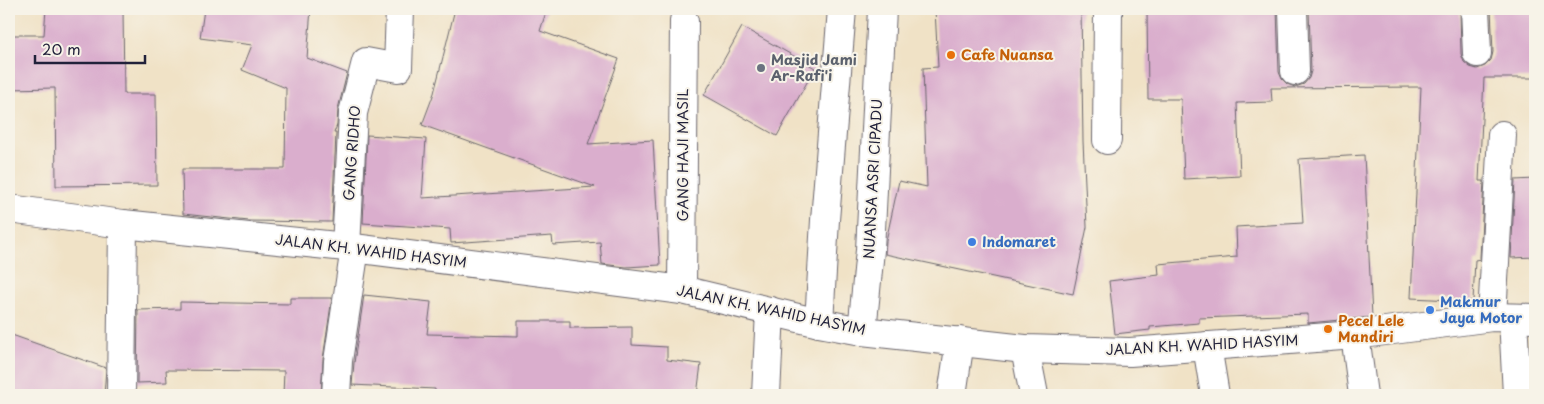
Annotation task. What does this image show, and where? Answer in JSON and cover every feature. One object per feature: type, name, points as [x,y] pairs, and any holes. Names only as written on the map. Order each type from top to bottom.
[{"type":"street","name":"GANG RIDHO","points":[[351,248],[353,113],[366,62],[398,68],[400,9]]},
{"type":"street","points":[[1107,140],[1108,9]]},
{"type":"street","points":[[1293,9],[1295,71]]},
{"type":"street","points":[[1475,9],[1477,53]]},
{"type":"street","name":"NUANSA ASRI CIPADU","points":[[819,323],[841,17],[882,18],[870,250],[862,331]]},
{"type":"street","name":"GANG HAJI MASIL","points":[[682,290],[684,20]]},
{"type":"street","points":[[1502,135],[1517,395]]},
{"type":"street","name":"JALAN KH. WAHID HASYIM","points":[[9,208],[123,224],[351,248],[682,290],[819,323],[862,331],[1025,349],[1130,352],[1355,335],[1513,318]]},
{"type":"street","points":[[121,395],[123,224]]},
{"type":"street","points":[[336,395],[351,248]]},
{"type":"street","points":[[766,395],[770,311]]},
{"type":"street","points":[[1355,335],[1363,395]]},
{"type":"street","points":[[952,395],[960,341]]},
{"type":"street","points":[[1207,346],[1216,395]]},
{"type":"street","points":[[1025,349],[1034,395]]},
{"type":"building","points":[[46,9],[123,9],[124,94],[156,94],[157,185],[56,186],[55,88],[9,89],[9,35],[44,35]]},
{"type":"building","points":[[204,9],[311,9],[307,58],[347,73],[334,133],[336,133],[332,222],[249,221],[183,214],[182,169],[285,169],[286,88],[242,70],[252,45],[200,38]]},
{"type":"building","points":[[455,9],[547,9],[540,31],[619,59],[588,144],[653,140],[660,265],[626,267],[602,264],[600,242],[553,245],[552,236],[451,243],[450,229],[363,223],[367,135],[426,139],[422,198],[595,187],[422,125],[434,93]]},
{"type":"building","points":[[935,9],[1081,9],[1083,141],[1087,227],[1073,294],[885,254],[899,181],[927,187],[923,68],[938,67]]},
{"type":"building","points":[[1147,9],[1277,9],[1279,72],[1287,84],[1295,87],[1304,84],[1309,78],[1311,71],[1309,9],[1460,9],[1461,54],[1464,62],[1470,67],[1477,69],[1485,66],[1491,60],[1493,52],[1491,9],[1535,9],[1535,78],[1484,78],[1479,181],[1484,181],[1480,259],[1475,260],[1473,301],[1411,298],[1421,87],[1271,88],[1272,102],[1237,103],[1240,176],[1184,179],[1181,99],[1148,99]]},
{"type":"building","points":[[742,27],[815,68],[777,136],[704,95]]},
{"type":"building","points":[[1364,155],[1372,317],[1308,323],[1308,314],[1199,318],[1199,323],[1150,327],[1150,330],[1115,334],[1109,281],[1159,275],[1158,264],[1237,257],[1236,227],[1303,223],[1299,159]]},
{"type":"building","points":[[1535,179],[1535,257],[1511,258],[1515,180]]},
{"type":"building","points":[[364,295],[431,302],[427,334],[518,336],[518,321],[570,321],[570,328],[632,327],[632,345],[667,347],[667,360],[701,364],[697,395],[435,395],[435,389],[352,385]]},
{"type":"building","points":[[290,298],[332,298],[323,359],[321,395],[283,395],[284,371],[166,370],[167,382],[137,383],[138,310],[180,309],[180,302],[290,304]]},
{"type":"building","points":[[9,334],[106,368],[104,395],[9,395]]},
{"type":"place","name":"Cafe Nuansa","points":[[951,55]]},
{"type":"place","name":"Masjid Jami Ar-Rafi'i","points":[[761,68]]},
{"type":"place","name":"Indomaret","points":[[972,242]]},
{"type":"place","name":"Makmur Jaya Motor","points":[[1430,310]]},
{"type":"place","name":"Pecel Lele Mandiri","points":[[1328,329]]}]
